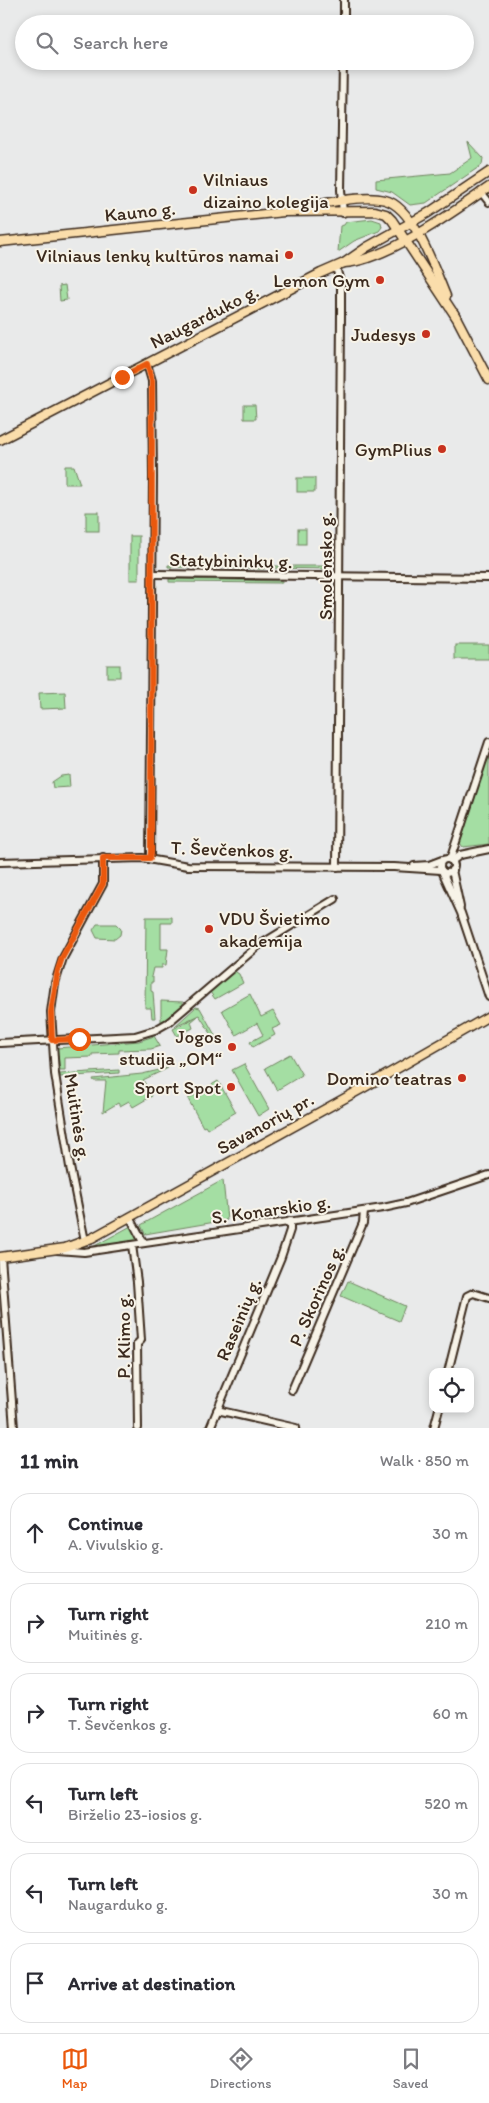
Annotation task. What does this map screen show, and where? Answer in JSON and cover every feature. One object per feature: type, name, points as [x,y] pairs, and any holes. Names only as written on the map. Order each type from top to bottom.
[{"type":"main road","name":"Naugarduko g.","points":[[0,440],[340,265],[411,223],[489,172]]},
{"type":"main road","name":"Naugarduko g.","points":[[340,265],[357,262],[418,234],[489,186]]},
{"type":"main road","name":"Kauno g.","points":[[0,242],[284,212],[342,201],[377,198],[398,206],[411,223],[418,234],[456,317]]},
{"type":"main road","name":"Kauno g.","points":[[284,212],[343,213],[375,211],[382,213],[392,220],[456,317]]},
{"type":"main road","points":[[456,317],[489,380]]},
{"type":"main road","name":"Savanorių pr.","points":[[1,1257],[54,1250],[85,1241],[365,1087],[489,1016]]},
{"type":"street","points":[[344,0],[344,15]]},
{"type":"street","points":[[343,70],[343,213]]},
{"type":"street","points":[[482,192],[489,202]]},
{"type":"street","name":"Smolensko g.","points":[[337,867],[340,576],[340,265]]},
{"type":"street","points":[[147,364],[152,381],[153,574],[150,858]]},
{"type":"street","name":"Statybininkų g.","points":[[153,574],[489,578]]},
{"type":"street","points":[[489,742],[458,834],[447,860],[440,864],[461,913],[489,997]]},
{"type":"street","points":[[453,870],[470,853],[459,847],[458,834]]},
{"type":"street","name":"T. Ševčenkos g.","points":[[0,862],[150,858],[188,866],[404,867],[429,865],[460,855],[489,849]]},
{"type":"street","name":"Muitinės g.","points":[[85,1241],[68,1157],[52,1040],[51,1012],[58,970],[62,958],[103,884],[103,858]]},
{"type":"street","points":[[447,860],[453,870],[461,913]]},
{"type":"street","name":"T. Ševčenkos g.","points":[[404,867],[448,873],[453,870]]},
{"type":"street","points":[[0,1043],[135,1036],[155,1030],[169,1022],[258,946],[335,899]]},
{"type":"street","name":"S. Konarskio g.","points":[[54,1250],[84,1252],[364,1211],[406,1203],[489,1175]]},
{"type":"street","name":"P. Skorinos g.","points":[[292,1390],[363,1223],[364,1211]]},
{"type":"street","points":[[130,1217],[143,1242]]},
{"type":"street","name":"Raseinių g.","points":[[210,1428],[280,1257],[290,1230],[290,1221]]},
{"type":"street","name":"P. Klimo g.","points":[[132,1245],[137,1282],[140,1340],[137,1344],[138,1428]]},
{"type":"street","points":[[1,1257],[14,1428]]},
{"type":"street","points":[[449,1368],[467,1296],[473,1293],[489,1298]]},
{"type":"street","points":[[217,1410],[296,1428]]},
{"type":"street","points":[[434,1428],[437,1413]]},
{"type":"green space","points":[[468,142],[483,158],[482,165],[426,203],[410,205],[392,192],[376,188],[376,180],[450,173],[472,158]]},
{"type":"green space","points":[[372,219],[381,222],[382,227],[379,231],[354,241],[338,252],[340,226],[346,222]]},
{"type":"green space","points":[[65,285],[67,300],[60,301],[59,286]]},
{"type":"green space","points":[[244,405],[255,405],[256,419],[244,419]]},
{"type":"green space","points":[[65,466],[74,466],[80,484],[65,484]]},
{"type":"green space","points":[[297,478],[315,478],[315,492],[297,492]]},
{"type":"green space","points":[[86,512],[99,512],[99,531],[86,531]]},
{"type":"green space","points":[[298,529],[306,529],[306,544],[298,544]]},
{"type":"green space","points":[[130,536],[139,536],[139,580],[130,580]]},
{"type":"green space","points":[[168,565],[223,565],[223,568],[168,567]]},
{"type":"green space","points":[[232,565],[265,566],[264,569],[232,568]]},
{"type":"green space","points":[[273,566],[328,566],[328,569],[273,568]]},
{"type":"green space","points":[[169,579],[282,581],[282,583],[169,582]]},
{"type":"green space","points":[[455,645],[489,645],[489,659],[455,659]]},
{"type":"green space","points":[[107,665],[120,665],[120,677],[107,677]]},
{"type":"green space","points":[[65,692],[66,708],[40,709],[39,693]]},
{"type":"green space","points":[[489,753],[489,844],[463,847],[460,843]]},
{"type":"green space","points":[[69,775],[70,787],[53,788],[52,782],[61,776]]},
{"type":"green space","points":[[146,917],[172,917],[172,923],[161,923],[161,949],[168,949],[166,965],[162,965],[162,968],[153,968],[151,977],[153,977],[151,991],[153,992],[155,1018],[152,1018],[151,1008],[145,1008]]},
{"type":"green space","points":[[97,924],[116,924],[121,929],[120,935],[115,939],[97,938],[93,930]]},
{"type":"green space","points":[[233,970],[239,974],[243,983],[215,999],[210,992]]},
{"type":"green space","points":[[250,994],[261,1017],[273,1011],[281,1025],[272,1029],[275,1035],[253,1047],[250,1042],[263,1035],[257,1023],[236,1035],[222,1010]]},
{"type":"green space","points":[[161,1001],[183,1002],[183,1006],[161,1022]]},
{"type":"green space","points":[[196,1007],[200,1008],[216,1037],[214,1038],[199,1015],[175,1026]]},
{"type":"green space","points":[[198,1016],[191,1022],[193,1028],[177,1036],[173,1029]]},
{"type":"green space","points":[[154,1036],[160,1046],[151,1049],[119,1050],[119,1053],[92,1054],[92,1057],[65,1058],[65,1070],[60,1070],[57,1048],[139,1041]]},
{"type":"green space","points":[[290,1054],[302,1075],[277,1090],[265,1068]]},
{"type":"green space","points":[[244,1064],[269,1109],[258,1116],[232,1070]]},
{"type":"green space","points":[[168,1068],[143,1080],[152,1096],[133,1107],[129,1101],[120,1106],[118,1103],[103,1112],[106,1081],[94,1081],[93,1079],[142,1074]]},
{"type":"green space","points":[[119,1070],[119,1073],[60,1077],[60,1074]]},
{"type":"green space","points":[[218,1081],[236,1112],[207,1129],[205,1126],[203,1127],[188,1099]]},
{"type":"green space","points":[[223,1180],[227,1220],[145,1234],[141,1225]]},
{"type":"green space","points":[[131,1226],[137,1238],[135,1242],[89,1249]]},
{"type":"green space","points":[[348,1281],[405,1306],[399,1321],[341,1296]]},
{"type":"place","name":"Vilniaus dizaino kolegija","points":[[193,190]]},
{"type":"place","name":"Vilniaus lenkų kultūros namai","points":[[289,255]]},
{"type":"place","name":"Lemon Gym","points":[[380,280]]},
{"type":"place","name":"Judesys","points":[[426,334]]},
{"type":"place","name":"GymPlius","points":[[442,449]]},
{"type":"place","name":"VDU Švietimo akademija","points":[[209,929]]},
{"type":"place","name":"Jogos studija „OM“","points":[[232,1047]]},
{"type":"place","name":"Domino teatras","points":[[462,1078]]},
{"type":"place","name":"Sport Spot","points":[[231,1087]]},
{"type":"route","points":[[79,1039],[52,1040],[51,1012],[53,995],[62,958],[103,884],[103,858],[150,858],[151,852],[152,376],[147,364],[122,377]]}]
